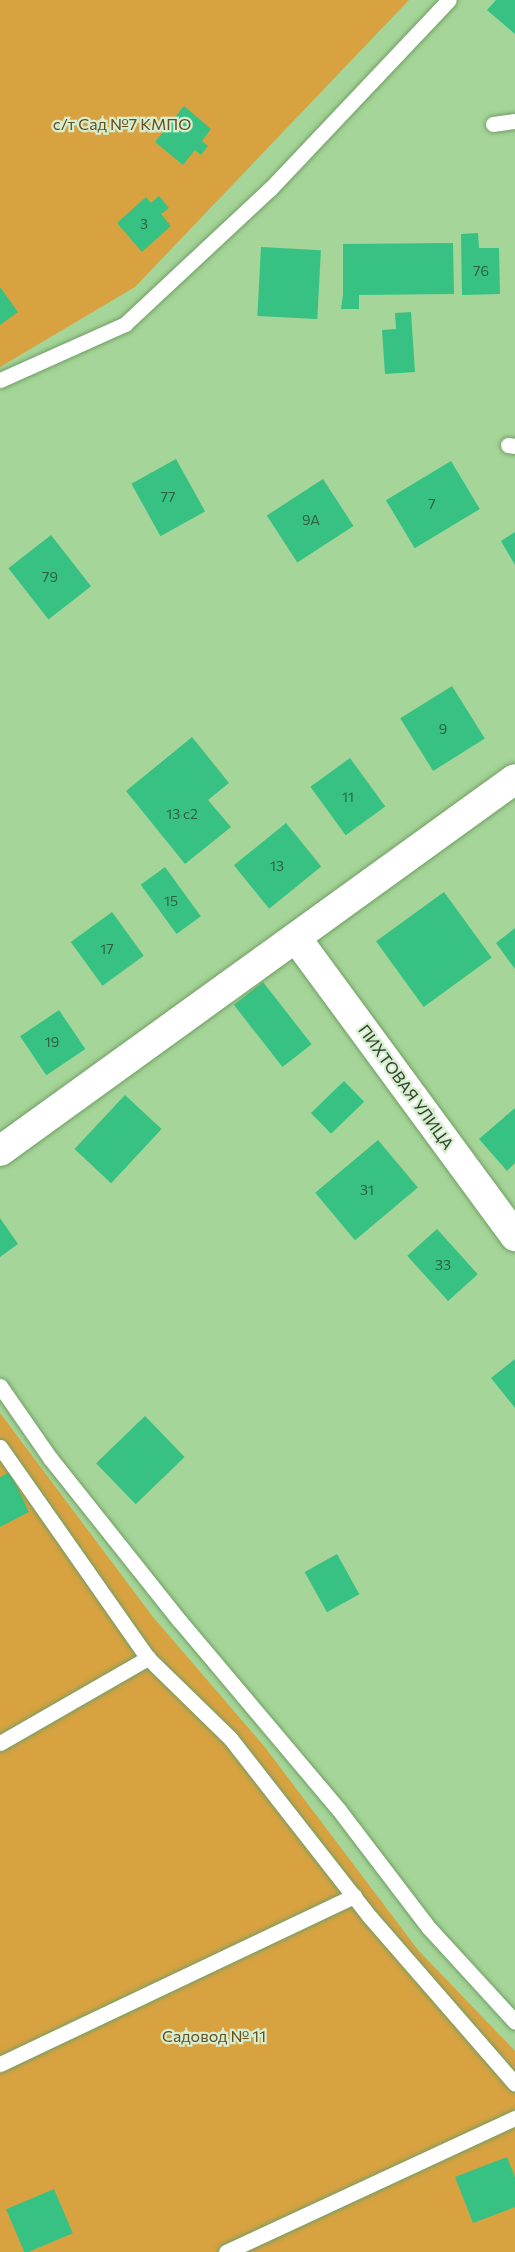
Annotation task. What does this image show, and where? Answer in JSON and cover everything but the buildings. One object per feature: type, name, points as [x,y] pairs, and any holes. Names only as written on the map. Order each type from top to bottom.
[{"type":"street","points":[[0,1151],[515,779]]},
{"type":"street","name":"ПИХТОВАЯ УЛИЦА","points":[[296,938],[515,1236]]},
{"type":"lane","points":[[0,380],[125,324],[270,189],[449,0]]},
{"type":"lane","points":[[493,124],[515,121]]},
{"type":"lane","points":[[0,1386],[50,1458],[179,1620],[339,1810],[429,1928],[515,2022]]},
{"type":"lane","points":[[0,1447],[148,1658],[230,1738],[354,1896],[515,2084]]},
{"type":"lane","points":[[0,1743],[148,1658]]},
{"type":"lane","points":[[0,2064],[354,1896]]},
{"type":"lane","points":[[226,2252],[515,2118]]},
{"type":"green space","name":"с/т Сад №7 КМПО","points":[[0,0],[409,0],[135,287],[0,367]]},
{"type":"green space","name":"Садовод № 11","points":[[0,1413],[153,1617],[264,1746],[418,1950],[515,2051],[515,2252],[0,2252]]}]
